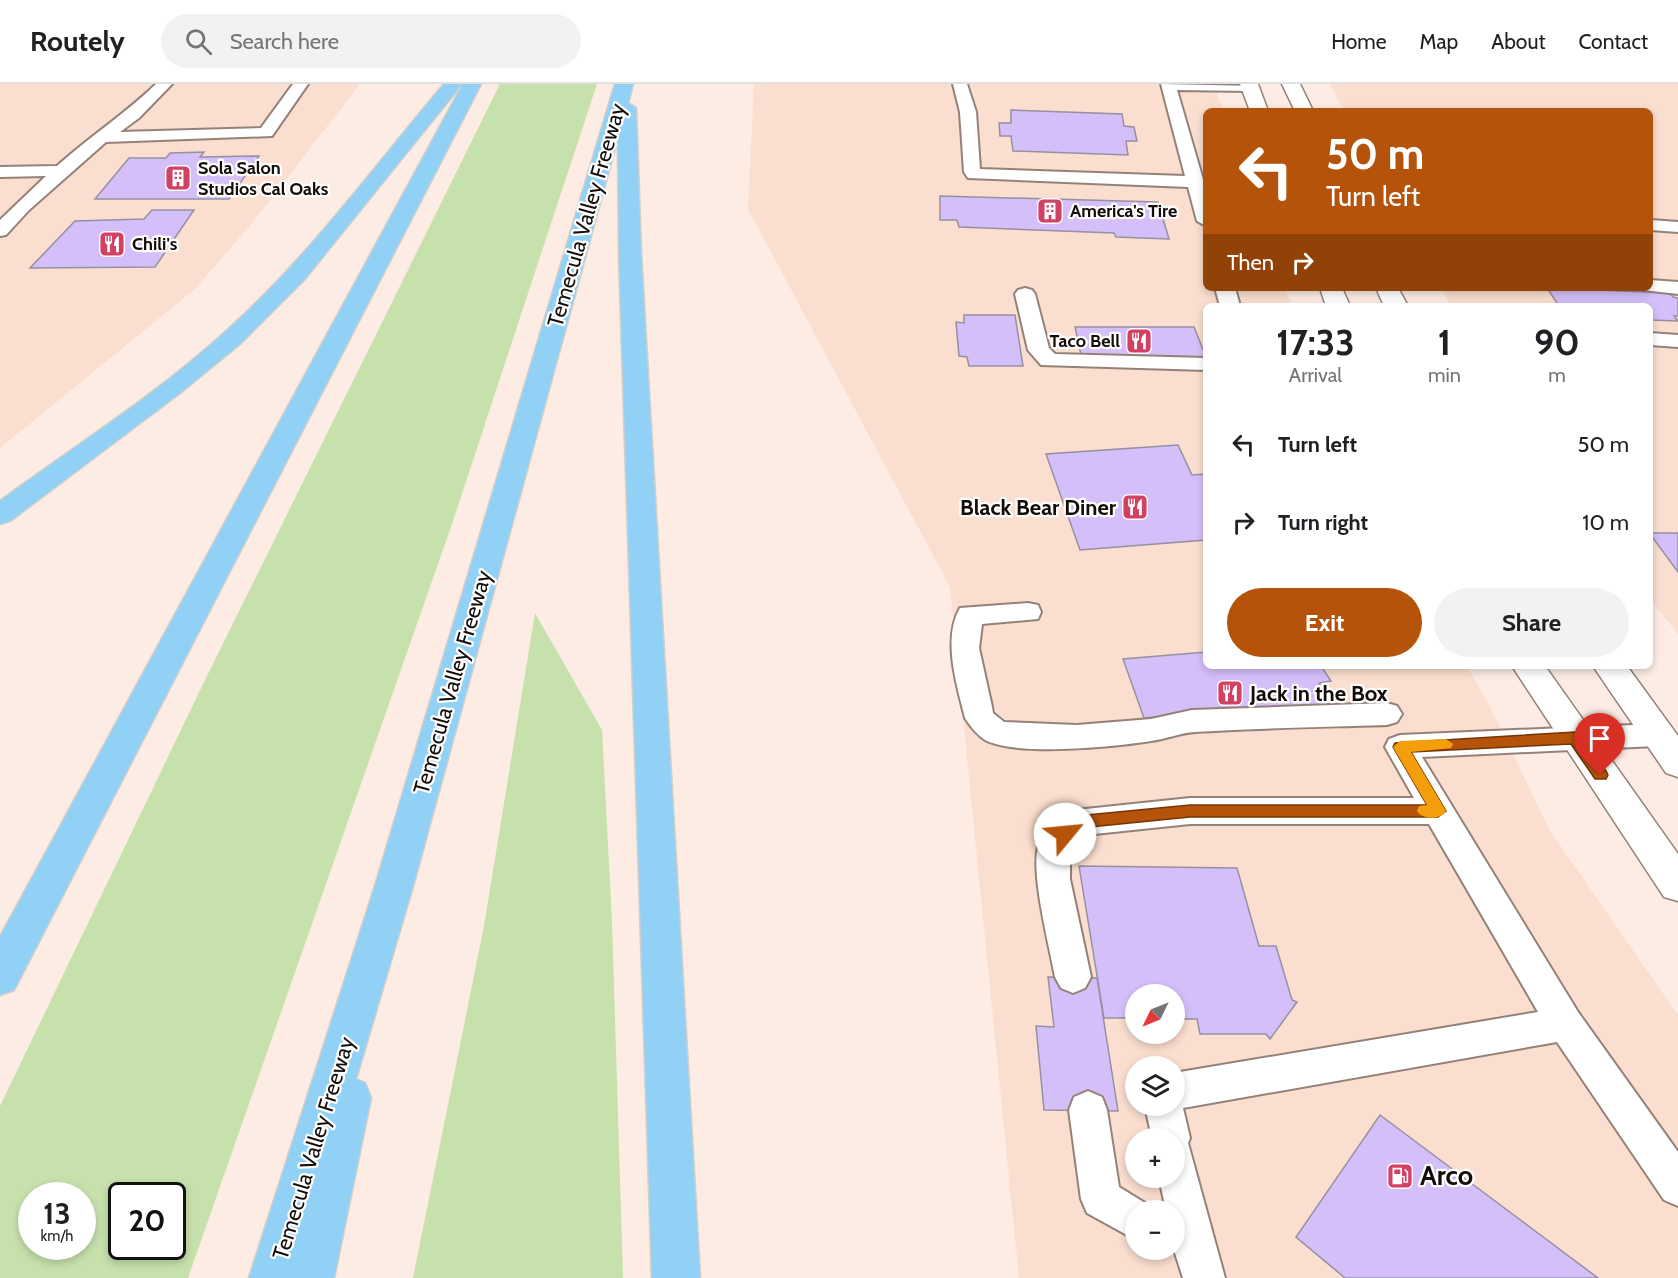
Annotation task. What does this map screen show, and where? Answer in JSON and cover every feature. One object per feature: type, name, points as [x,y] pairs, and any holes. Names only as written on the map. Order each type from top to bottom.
[{"type":"highway","points":[[0,515],[106,438],[233,338],[296,275],[453,84]]},
{"type":"highway","points":[[0,977],[472,84]]},
{"type":"highway","points":[[625,84],[630,254],[676,1278]]},
{"type":"highway","name":"Temecula Valley Freeway","points":[[273,1278],[394,886],[625,84]]},
{"type":"highway","points":[[310,1278],[394,886]]},
{"type":"main road","points":[[1291,84],[1303,108]]},
{"type":"main road","points":[[1250,85],[1258,108]]},
{"type":"main road","points":[[1529,669],[1678,885]]},
{"type":"main road","points":[[1611,669],[1678,764]]},
{"type":"lane","points":[[0,231],[61,171],[133,115],[165,84]]},
{"type":"lane","points":[[103,137],[266,133],[301,84]]},
{"type":"lane","points":[[960,84],[968,112],[974,174],[1200,192],[1168,85],[1250,85]]},
{"type":"lane","points":[[0,172],[61,171]]},
{"type":"lane","points":[[1653,225],[1678,227]]},
{"type":"lane","points":[[1653,286],[1678,288]]},
{"type":"lane","points":[[1024,294],[1039,350],[1049,360],[1203,364]]},
{"type":"lane","points":[[1653,339],[1678,341]]},
{"type":"lane","points":[[1653,351],[1678,352]]},
{"type":"lane","points":[[1028,612],[970,615],[965,648],[977,707],[980,718],[996,732],[1022,736],[1077,736],[1151,730],[1192,721],[1387,714]]},
{"type":"lane","points":[[1656,735],[1400,747],[1565,1024],[1678,1186]]},
{"type":"lane","points":[[1073,978],[1054,879],[1054,846],[1076,823],[1190,811],[1438,811]]},
{"type":"lane","points":[[1185,1089],[1565,1024]]},
{"type":"lane","points":[[1088,1110],[1101,1199],[1125,1213]]},
{"type":"lane","points":[[1179,1188],[1191,1259]]},
{"type":"shaded area","points":[[0,84],[360,84],[253,222],[195,289],[0,448]]},
{"type":"shaded area","points":[[754,84],[1214,84],[1222,108],[1203,108],[1203,291],[1286,291],[1291,303],[1203,303],[1203,669],[1469,669],[1490,707],[1550,831],[1678,1015],[1678,1278],[1019,1278],[950,587],[748,209]]},
{"type":"shaded area","points":[[1330,84],[1678,84],[1678,634],[1653,603],[1653,303],[1449,303],[1443,291],[1653,291],[1653,108],[1342,108]]},
{"type":"green space","points":[[500,84],[597,84],[453,521],[188,1278],[0,1278],[0,1106],[205,680]]},
{"type":"green space","points":[[535,613],[602,730],[612,921],[623,1278],[413,1278],[484,926]]},
{"type":"building","points":[[1011,110],[1122,114],[1124,126],[1134,127],[1137,141],[1126,141],[1128,155],[1013,151],[1011,136],[1000,136],[999,123],[1011,123]]},
{"type":"building","name":"Sola Salon Studios Cal Oaks","points":[[204,152],[200,157],[259,156],[229,199],[95,199],[129,158],[166,158],[170,153]]},
{"type":"building","name":"America's Tire","points":[[940,196],[1158,202],[1169,239],[1116,237],[1114,233],[959,227],[957,220],[940,220]]},
{"type":"building","name":"Chili's","points":[[152,210],[194,210],[155,267],[30,268],[75,221],[144,219]]},
{"type":"building","points":[[1549,291],[1670,293],[1673,297],[1678,298],[1678,316],[1674,316],[1678,321],[1653,320],[1653,303],[1557,303]]},
{"type":"building","points":[[964,315],[1015,315],[1023,366],[969,366],[967,357],[959,356],[956,322],[964,323]]},
{"type":"building","name":"Taco Bell","points":[[1075,327],[1194,327],[1203,350],[1203,357],[1081,355]]},
{"type":"building","name":"Black Bear Diner","points":[[1178,445],[1192,475],[1203,474],[1203,540],[1080,550],[1046,454]]},
{"type":"building","points":[[1653,533],[1678,533],[1678,572],[1653,538]]},
{"type":"building","name":"Jack in the Box","points":[[1203,652],[1203,669],[1323,669],[1331,681],[1319,683],[1331,704],[1144,718],[1123,659]]},
{"type":"building","points":[[1079,866],[1237,868],[1259,946],[1276,946],[1292,1000],[1297,1002],[1270,1039],[1266,1034],[1200,1034],[1197,1019],[1185,1019],[1185,984],[1125,984],[1125,1018],[1104,1018]]},
{"type":"building","points":[[1048,977],[1097,978],[1118,1111],[1044,1110],[1036,1026],[1054,1027]]},
{"type":"building","name":"Arco","points":[[1380,1115],[1598,1278],[1345,1278],[1296,1237]]},
{"type":"slow traffic","points":[[1424,811],[1438,811],[1400,747],[1446,744]]},
{"type":"place","name":"Sola Salon Studios Cal Oaks","points":[[178,178]]},
{"type":"place","name":"America's Tire","points":[[1050,211]]},
{"type":"place","name":"Chili's","points":[[112,244]]},
{"type":"place","name":"Taco Bell","points":[[1139,341]]},
{"type":"place","name":"Black Bear Diner","points":[[1135,507]]},
{"type":"place","name":"Jack in the Box","points":[[1230,693]]},
{"type":"place","name":"Arco","points":[[1400,1176]]},
{"type":"route","points":[[1065,834],[1076,823],[1190,811],[1438,811],[1400,747],[1575,738],[1600,775]]}]
